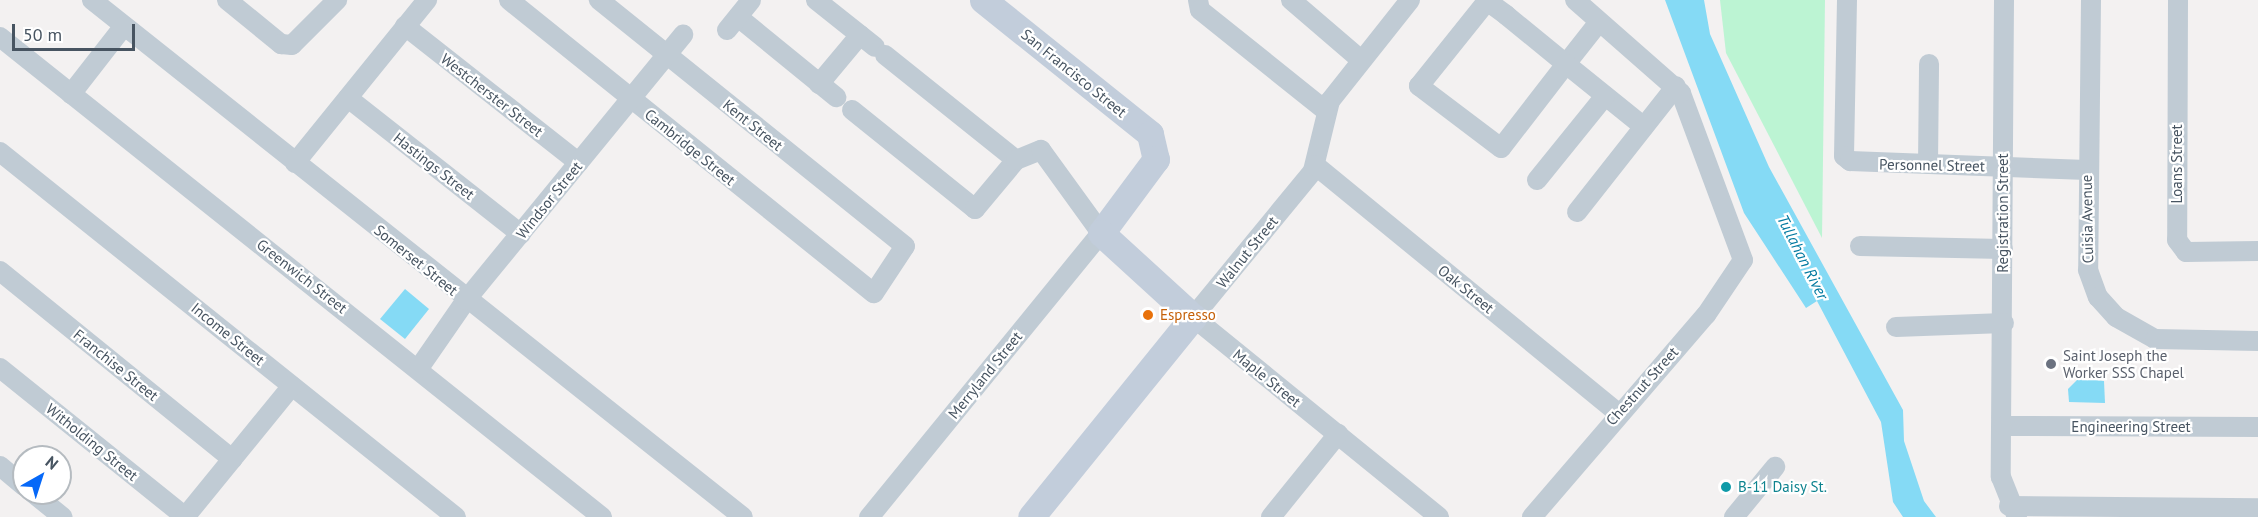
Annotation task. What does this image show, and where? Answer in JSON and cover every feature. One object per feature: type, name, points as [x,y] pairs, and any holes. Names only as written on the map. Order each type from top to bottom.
[{"type":"street","name":"Somerset Street","points":[[92,0],[466,300],[743,517]]},
{"type":"street","points":[[227,0],[281,44],[292,45],[337,0]]},
{"type":"street","points":[[295,163],[427,0]]},
{"type":"street","name":"Cambridge Street","points":[[508,0],[871,295]]},
{"type":"street","name":"Kent Street","points":[[598,0],[907,250],[871,295]]},
{"type":"street","points":[[752,0],[732,24],[836,97]]},
{"type":"street","points":[[816,0],[1016,160]]},
{"type":"street","name":"San Francisco Street","points":[[982,0],[1142,127],[1157,151],[1101,233]]},
{"type":"street","points":[[1198,0],[1200,10],[1325,110]]},
{"type":"street","points":[[1291,0],[1361,60]]},
{"type":"street","name":"Walnut Street","points":[[1032,517],[1316,165],[1325,110],[1361,60],[1410,0]]},
{"type":"street","points":[[1575,0],[1676,86],[1577,212]]},
{"type":"street","name":"Personnel Street","points":[[1847,0],[1844,156],[1850,161],[2087,170]]},
{"type":"street","name":"Registration Street","points":[[2004,0],[2004,426],[2001,477],[2013,512]]},
{"type":"street","name":"Cuisia Avenue","points":[[2091,0],[2087,170],[2088,270],[2098,297],[2116,317],[2138,332],[2169,341],[2258,341]]},
{"type":"street","name":"Loans Street","points":[[2178,0],[2176,240],[2186,252],[2258,250]]},
{"type":"street","points":[[1599,22],[1566,64],[1498,148],[1420,87],[1484,2],[1512,8],[1566,64],[1644,127]]},
{"type":"street","points":[[71,94],[124,26]]},
{"type":"street","name":"Westcherster Street","points":[[405,26],[579,163]]},
{"type":"street","name":"Windsor Street","points":[[419,368],[466,300],[683,35]]},
{"type":"street","name":"Greenwich Street","points":[[0,36],[419,368],[602,517]]},
{"type":"street","points":[[819,84],[873,46]]},
{"type":"street","points":[[1928,164],[1929,64]]},
{"type":"street","name":"Chestnut Street","points":[[1532,517],[1617,412],[1735,279],[1741,251],[1676,86]]},
{"type":"street","points":[[1538,180],[1605,96]]},
{"type":"street","name":"Hastings Street","points":[[348,98],[521,234]]},
{"type":"street","points":[[852,110],[975,209],[1016,160],[1034,149],[1046,154],[1101,233]]},
{"type":"street","name":"Income Street","points":[[0,152],[456,517]]},
{"type":"street","name":"Oak Street","points":[[1316,165],[1617,412]]},
{"type":"street","name":"Maple Street","points":[[1101,233],[1193,317],[1439,517]]},
{"type":"street","name":"Merryland Street","points":[[869,517],[1101,233]]},
{"type":"street","points":[[1860,246],[2003,249]]},
{"type":"street","name":"Franchise Street","points":[[0,271],[232,459]]},
{"type":"street","points":[[1896,327],[2004,323]]},
{"type":"street","name":"Witholding Street","points":[[0,368],[185,517]]},
{"type":"street","points":[[185,517],[292,386]]},
{"type":"street","name":"Engineering Street","points":[[2004,426],[2258,427]]},
{"type":"street","points":[[1271,517],[1338,434]]},
{"type":"street","points":[[0,466],[12,476]]},
{"type":"street","points":[[1734,517],[1775,467]]},
{"type":"street","points":[[48,505],[63,517]]},
{"type":"street","points":[[2013,512],[2258,508]]},
{"type":"green space","points":[[1720,0],[1825,0],[1822,238],[1726,53]]},
{"type":"water","name":"Tullahan River","points":[[1665,0],[1704,0],[1710,34],[1769,167],[1903,410],[1904,441],[1924,501],[1936,517],[1903,517],[1893,502],[1881,422],[1817,301],[1806,308],[1744,213]]},
{"type":"water","points":[[405,289],[429,309],[405,339],[380,319]]},
{"type":"water","points":[[2079,378],[2104,381],[2105,403],[2069,402],[2068,389]]},
{"type":"place","name":"Espresso","points":[[1148,315]]},
{"type":"place","name":"Saint Joseph the Worker SSS Chapel","points":[[2051,364]]},
{"type":"place","name":"B-11 Daisy St.","points":[[1726,487]]}]
